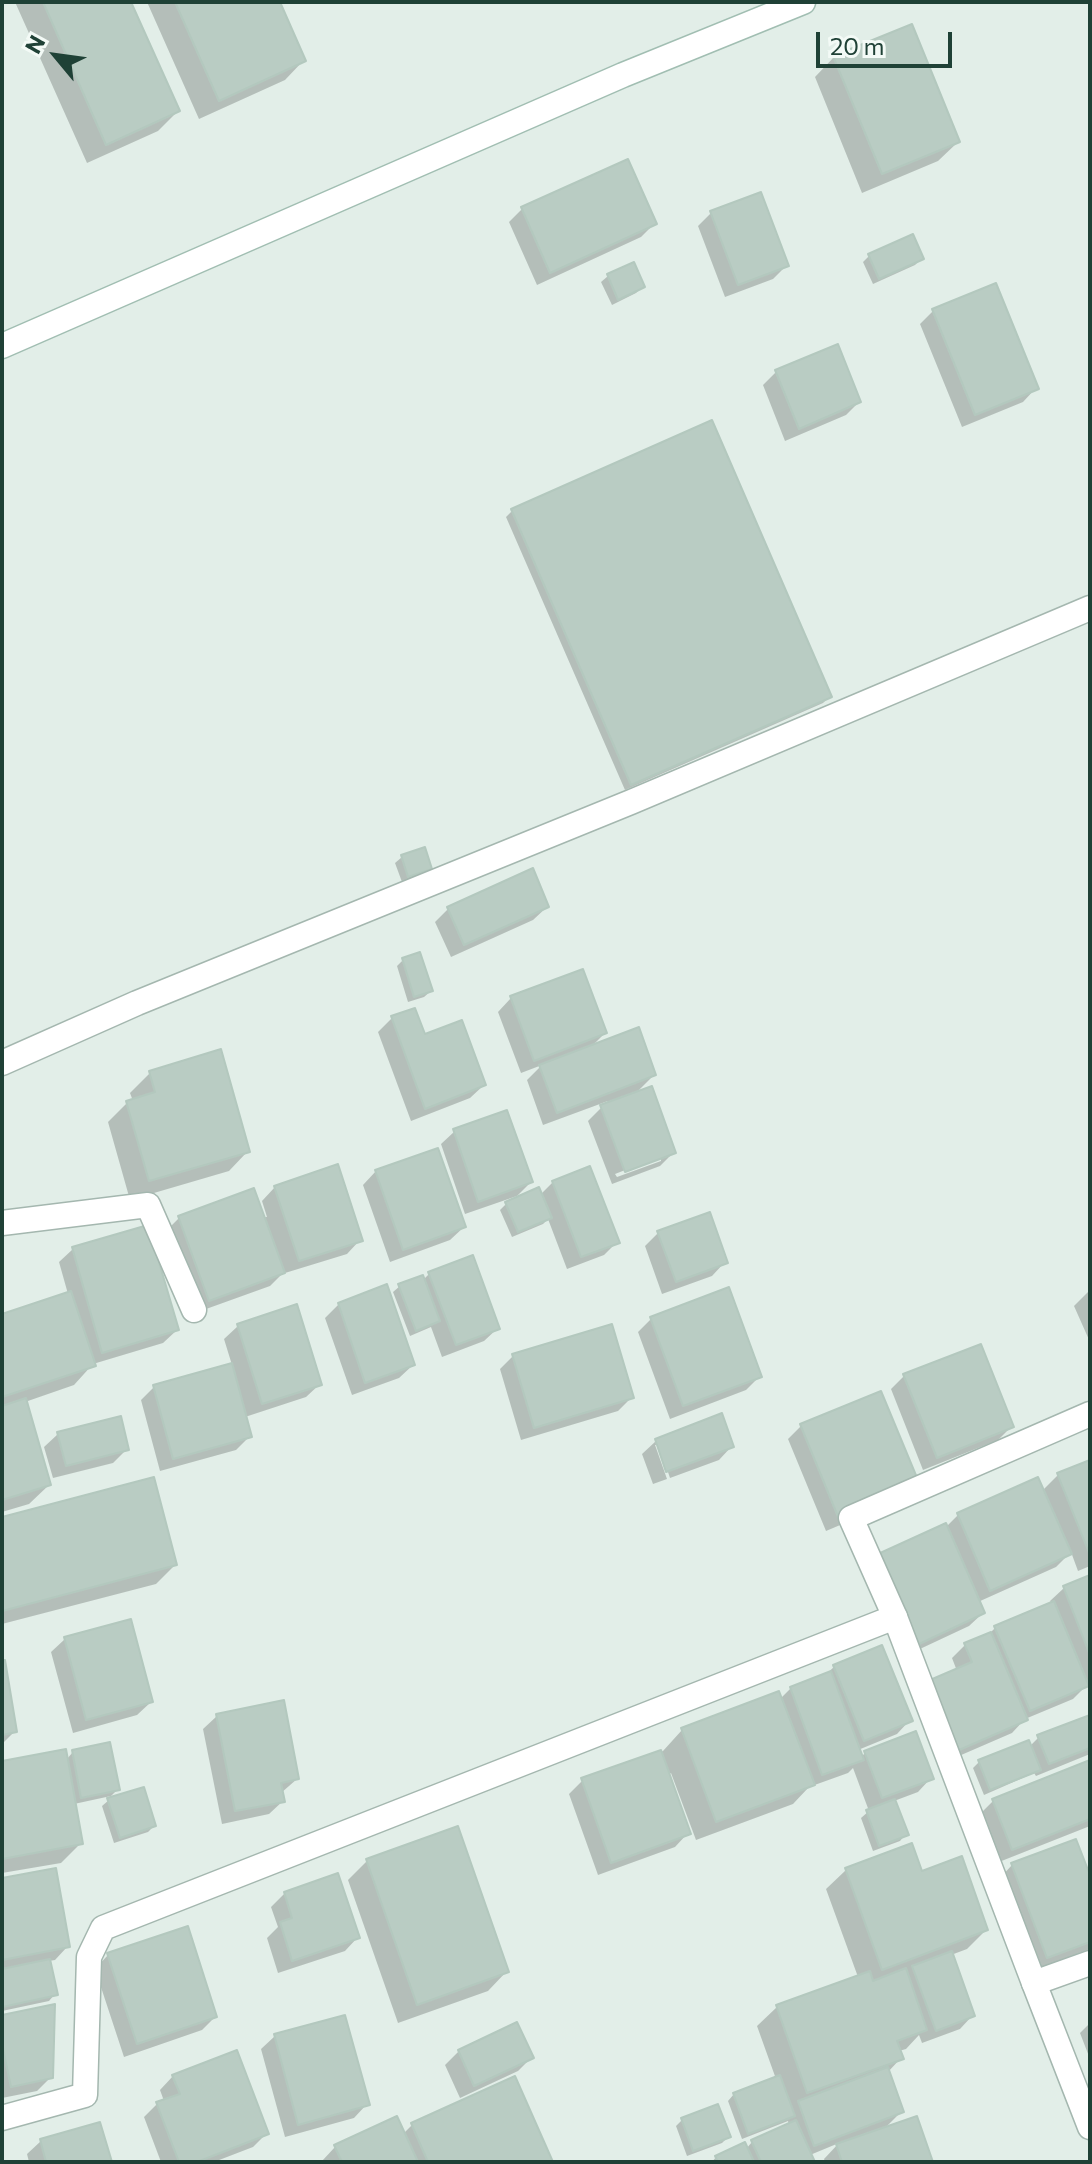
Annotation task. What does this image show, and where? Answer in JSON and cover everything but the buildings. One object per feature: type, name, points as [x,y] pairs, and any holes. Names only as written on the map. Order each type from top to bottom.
[{"type":"main road","points":[[2,346],[623,75],[803,2]]},
{"type":"main road","points":[[2,1063],[137,1003],[631,802],[1090,608]]},
{"type":"main road","points":[[2,1223],[148,1205],[194,1310]]},
{"type":"main road","points":[[1090,1414],[851,1518],[895,1617],[1090,2127]]},
{"type":"main road","points":[[2,2118],[85,2095],[89,1957],[103,1928],[895,1617]]},
{"type":"main road","points":[[1034,1983],[1090,1963]]}]
